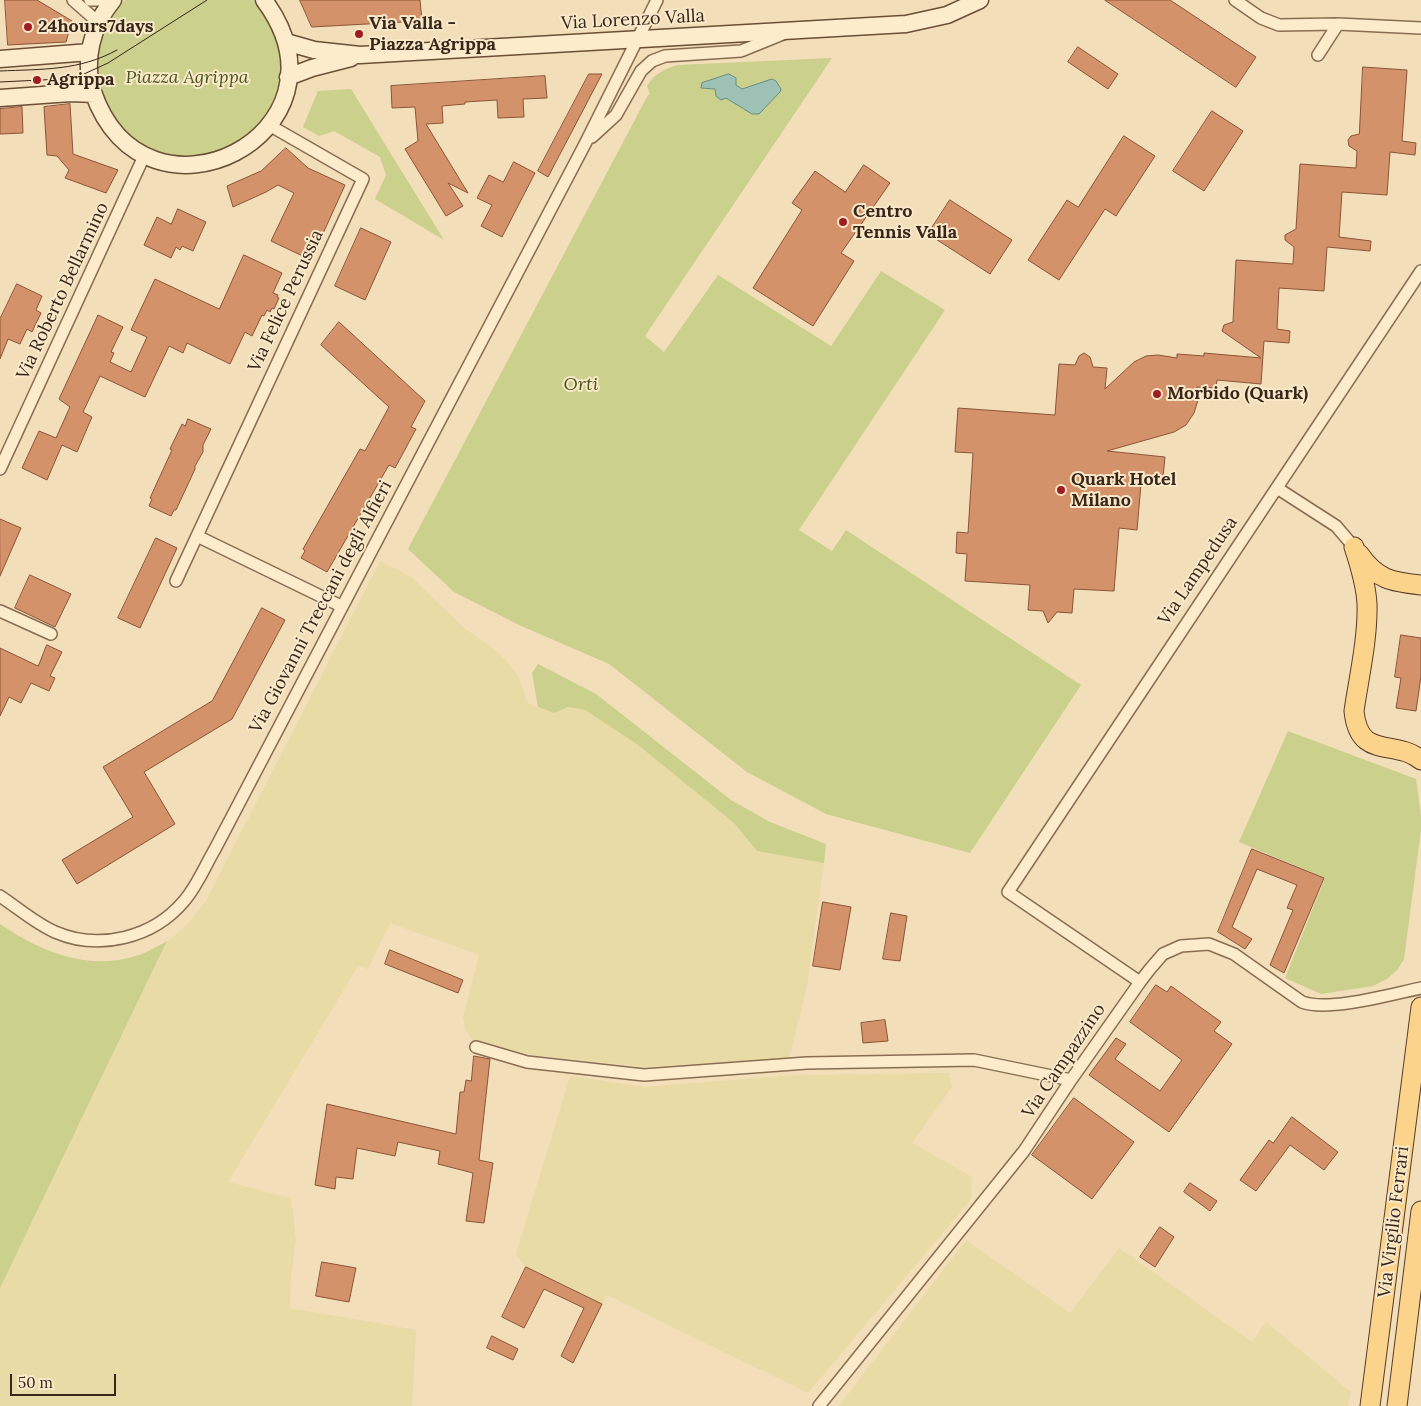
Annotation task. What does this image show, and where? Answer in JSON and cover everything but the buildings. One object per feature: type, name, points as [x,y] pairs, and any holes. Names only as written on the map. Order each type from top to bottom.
[{"type":"main road","points":[[113,0],[98,22],[90,52],[90,78],[102,114],[126,142],[145,154],[170,163],[183,165],[208,163],[242,150],[269,125],[279,109],[284,97],[289,62],[286,42],[276,17],[264,0]]},
{"type":"main road","name":"Via Lorenzo Valla","points":[[286,42],[314,50],[360,55],[917,23],[947,15],[973,4]]},
{"type":"main road","points":[[0,59],[90,52]]},
{"type":"main road","name":"Via Lorenzo Valla","points":[[288,77],[312,68],[360,55]]},
{"type":"main road","points":[[0,98],[72,93],[94,94]]},
{"type":"main road","points":[[1354,547],[1369,568],[1380,576],[1392,582],[1421,585]]},
{"type":"main road","points":[[1354,547],[1362,573],[1367,602],[1354,711],[1356,723],[1361,734],[1369,742],[1378,747],[1414,754],[1421,760]]},
{"type":"main road","name":"Via Virgilio Ferrari","points":[[1370,1406],[1421,1008]]},
{"type":"main road","name":"Via Virgilio Ferrari","points":[[1397,1406],[1421,1211]]},
{"type":"street","points":[[74,0],[98,22]]},
{"type":"street","points":[[90,0],[100,0]]},
{"type":"street","name":"Via Giovanni Treccani degli Alfieri","points":[[0,896],[46,928],[88,940],[110,941],[125,938],[145,930],[170,915],[184,901],[197,881],[585,144],[657,0]]},
{"type":"street","points":[[1235,0],[1262,18],[1276,24],[1338,24],[1421,28]]},
{"type":"street","points":[[1318,55],[1338,24]]},
{"type":"street","name":"Via Giovanni Treccani degli Alfieri","points":[[585,144],[616,115],[641,71],[658,58],[673,55],[741,51],[792,31]]},
{"type":"street","name":"Via Felice Perussia","points":[[176,581],[363,179],[269,125]]},
{"type":"street","name":"Via Roberto Bellarmino","points":[[0,468],[145,154]]},
{"type":"street","name":"Via Lampedusa","points":[[1140,982],[1008,892],[1421,271]]},
{"type":"street","points":[[1277,488],[1336,526],[1354,547]]},
{"type":"street","points":[[197,536],[341,606]]},
{"type":"street","points":[[0,611],[51,634]]},
{"type":"street","name":"Via Campazzino","points":[[819,1406],[1024,1151],[1140,982],[1163,954],[1181,946],[1209,944],[1234,954],[1305,1004],[1334,1005],[1421,988]]},
{"type":"street","points":[[476,1047],[527,1062],[644,1075],[807,1063],[974,1060],[1071,1080]]},
{"type":"shaded area","points":[[380,561],[411,577],[464,628],[498,652],[518,675],[528,704],[554,713],[568,707],[585,710],[638,745],[734,823],[757,850],[824,863],[807,986],[789,1058],[645,1067],[530,1055],[472,1039],[466,1031],[463,1017],[479,955],[390,923],[368,969],[358,966],[228,1182],[291,1198],[296,1239],[291,1277],[290,1308],[416,1330],[412,1406],[0,1406],[0,1287],[167,942],[186,926],[206,901]]},
{"type":"shaded area","points":[[949,1073],[952,1087],[912,1143],[972,1177],[971,1199],[808,1393],[607,1295],[602,1304],[526,1267],[516,1254],[570,1076],[645,1087],[795,1075]]},
{"type":"shaded area","points":[[966,1240],[1070,1313],[1119,1248],[1252,1342],[1266,1322],[1351,1392],[1348,1406],[839,1406]]},
{"type":"green space","name":"Piazza Agrippa","points":[[125,0],[253,0],[258,4],[269,21],[276,39],[280,52],[280,73],[273,101],[262,121],[247,137],[230,148],[210,155],[189,157],[168,154],[148,147],[119,125],[108,109],[103,97],[98,79],[97,58],[105,26],[117,7]]},
{"type":"green space","name":"Orti","points":[[832,58],[645,336],[664,352],[718,275],[831,346],[881,271],[945,310],[799,530],[832,551],[846,530],[1081,685],[970,853],[826,814],[747,772],[609,664],[519,625],[454,592],[408,549],[650,94],[647,86],[653,78],[664,70],[678,65]]},
{"type":"green space","points":[[351,89],[444,240],[375,199],[386,175],[380,157],[334,131],[319,136],[303,127],[318,91]]},
{"type":"green space","points":[[538,664],[596,694],[731,800],[770,822],[826,844],[824,863],[757,851],[734,823],[638,745],[585,710],[568,707],[554,713],[538,707],[532,673]]},
{"type":"green space","points":[[1288,731],[1416,779],[1421,830],[1404,959],[1398,969],[1387,979],[1373,986],[1321,994],[1285,978],[1325,878],[1239,842]]},
{"type":"green space","points":[[0,924],[49,951],[84,960],[120,960],[142,954],[167,941],[0,1288]]},
{"type":"water","points":[[729,74],[736,78],[736,85],[742,89],[772,79],[776,81],[781,89],[759,114],[752,114],[726,98],[721,100],[716,96],[715,89],[701,88],[702,83]]},
{"type":"tram line","points":[[0,82],[61,79],[84,74],[108,63],[207,0]]},
{"type":"tram line","points":[[0,71],[60,68],[89,62],[117,50]]},
{"type":"place","name":"24hours7days","points":[[28,27]]},
{"type":"place","name":"Via Valla - Piazza Agrippa","points":[[359,34]]},
{"type":"place","name":"Agrippa","points":[[37,80]]},
{"type":"place","name":"Centro Tennis Valla","points":[[843,222]]},
{"type":"place","name":"Morbido (Quark)","points":[[1157,394]]},
{"type":"place","name":"Quark Hotel Milano","points":[[1061,490]]}]
